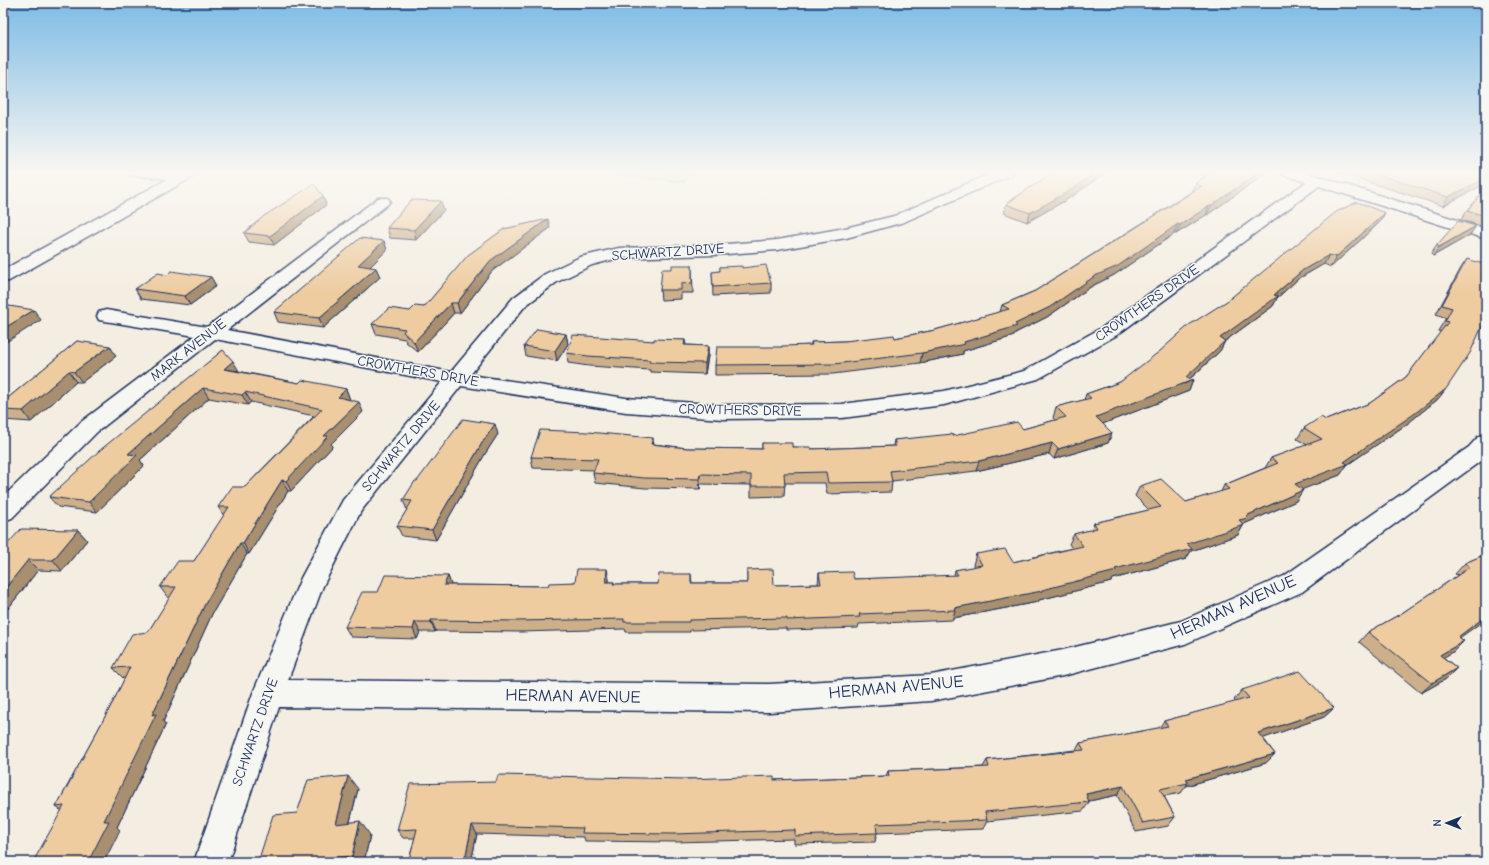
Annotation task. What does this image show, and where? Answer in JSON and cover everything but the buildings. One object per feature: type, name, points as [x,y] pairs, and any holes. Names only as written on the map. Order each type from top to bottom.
[{"type":"street","points":[[3,277],[120,211]]},
{"type":"street","name":"MARK AVENUE","points":[[3,512],[90,427],[369,211]]},
{"type":"street","name":"SCHWARTZ DRIVE","points":[[211,862],[268,693],[310,586],[352,506],[519,302],[551,278],[586,261],[619,253],[714,250],[777,245],[846,233],[899,219],[918,211]]},
{"type":"street","name":"CROWTHERS DRIVE","points":[[106,316],[210,333],[457,379],[626,405],[723,412],[842,411],[944,398],[1031,375],[1110,331],[1274,211]]},
{"type":"street","points":[[1415,211],[1486,234]]},
{"type":"street","name":"HERMAN AVENUE","points":[[268,693],[769,698],[931,688],[1063,664],[1185,632],[1293,584],[1477,453],[1486,442]]}]
